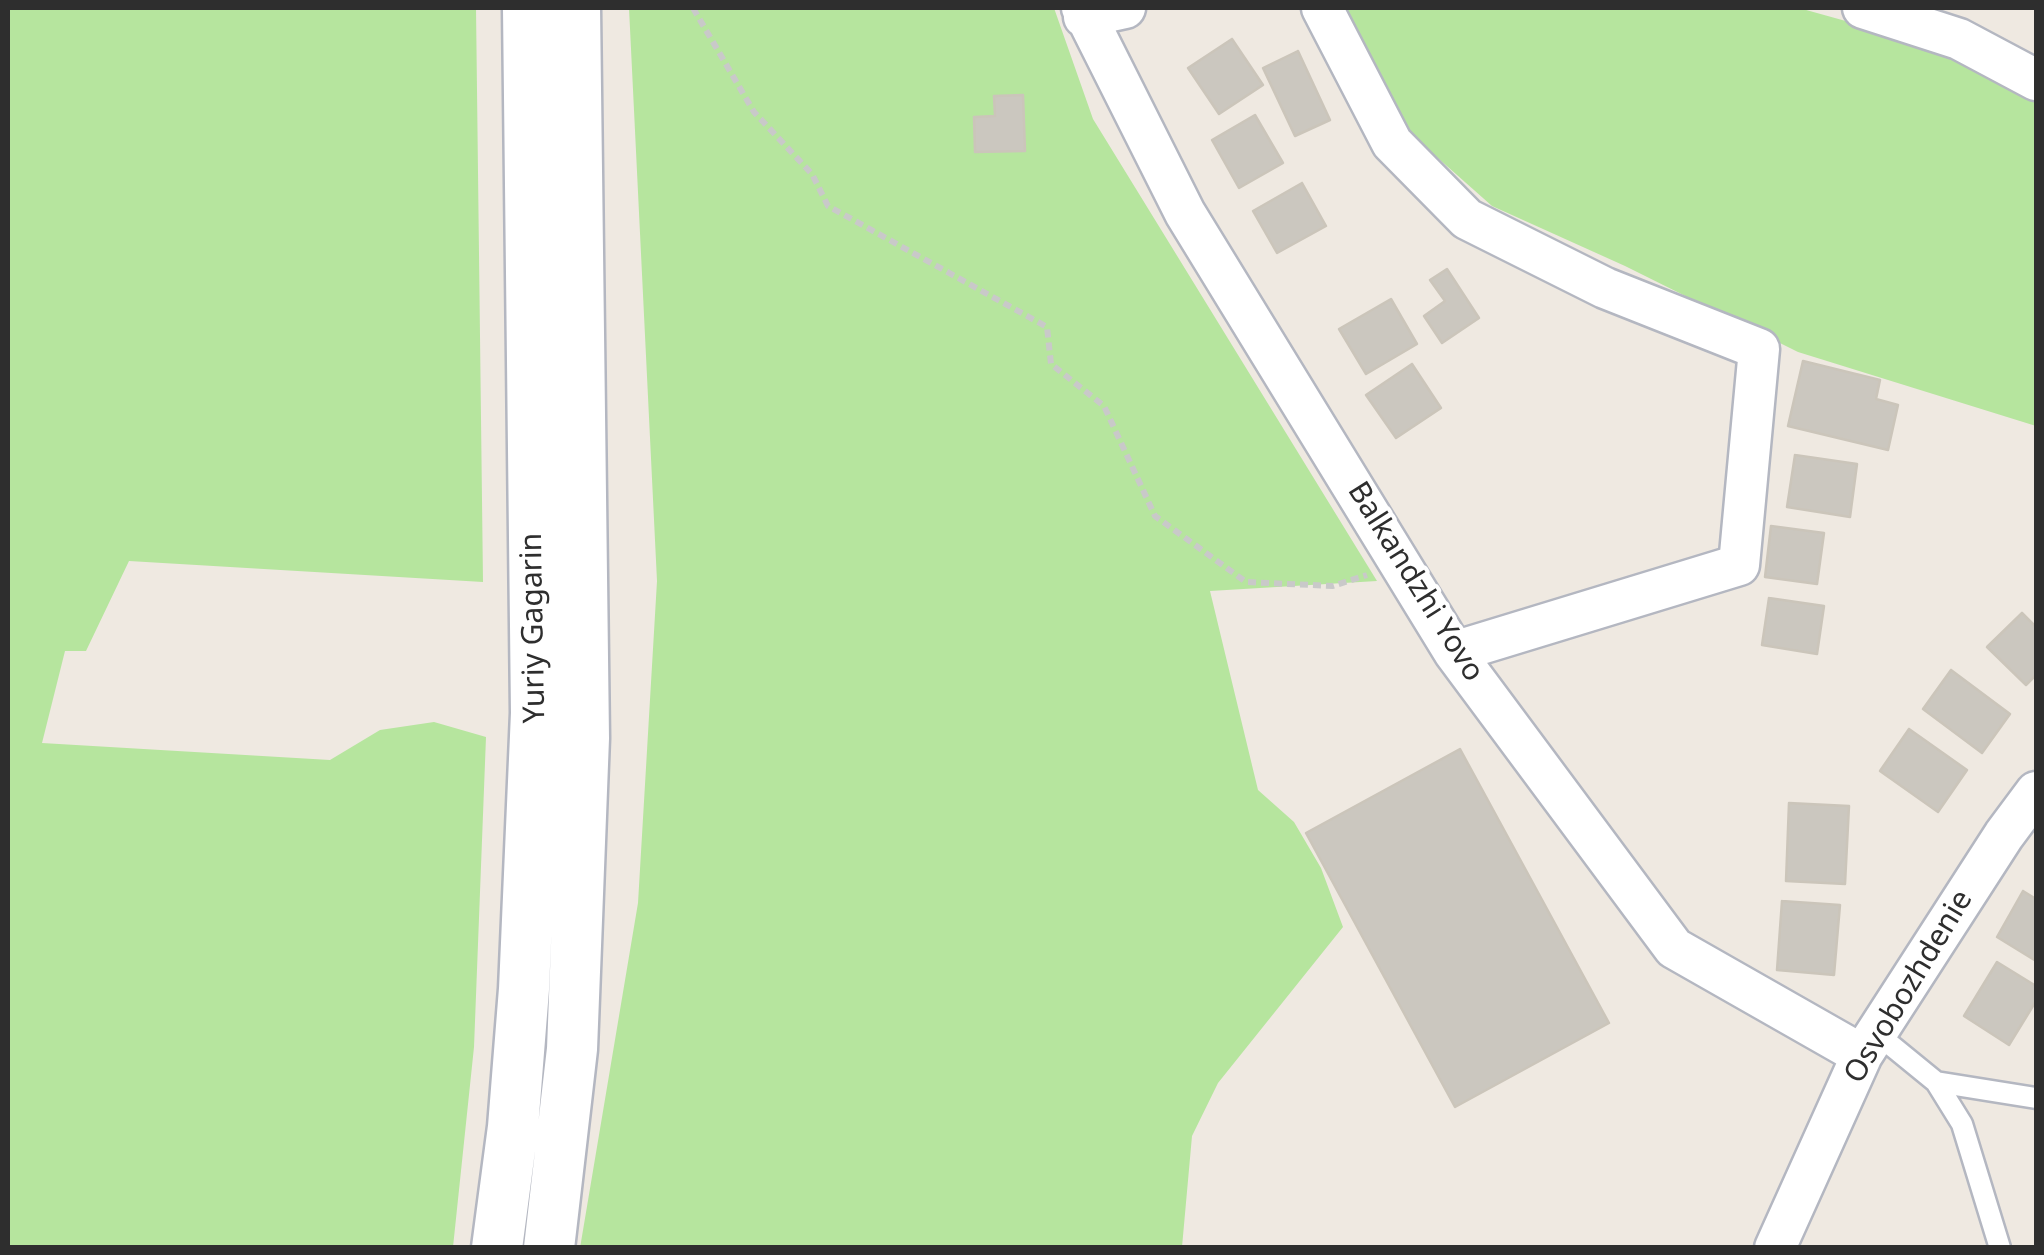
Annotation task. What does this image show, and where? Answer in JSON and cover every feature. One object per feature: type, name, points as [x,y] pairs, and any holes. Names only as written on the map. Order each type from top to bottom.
[{"type":"street","name":"Yuriy Gagarin","points":[[497,1248],[513,1127],[524,990],[536,713],[528,8]]},
{"type":"street","name":"Yuriy Gagarin","points":[[548,1248],[572,1049],[584,738],[576,8]]},
{"type":"street","points":[[1083,12],[1125,8]]},
{"type":"street","points":[[1322,8],[1392,142],[1468,219],[1605,288],[1759,349],[1740,565],[1454,652]]},
{"type":"street","points":[[1862,8],[1959,39],[2036,80]]},
{"type":"street","name":"Balkandzhi Yovo","points":[[1083,12],[1185,213],[1454,652],[1674,948],[1869,1044]]},
{"type":"street","name":"Osvobozhdenie","points":[[1774,1248],[1869,1044],[2036,792]]},
{"type":"lane","points":[[1869,1044],[1936,1082],[2036,1098]]},
{"type":"lane","points":[[1936,1082],[1962,1124],[2000,1248]]},
{"type":"path","points":[[693,8],[754,112],[812,174],[828,206],[1046,327],[1052,364],[1104,406],[1155,516],[1246,582],[1333,586],[1402,564]]},
{"type":"green space","points":[[8,8],[476,8],[483,582],[129,561],[86,651],[65,651],[42,743],[330,760],[380,730],[434,722],[486,737],[474,1047],[453,1247],[8,1247]]},
{"type":"green space","points":[[629,8],[1054,8],[1093,119],[1377,581],[1210,591],[1258,790],[1294,822],[1321,868],[1343,927],[1218,1083],[1192,1136],[1182,1247],[580,1248],[638,903],[657,581]]},
{"type":"green space","points":[[1340,8],[1799,8],[1957,52],[2036,95],[2036,426],[1798,352],[1625,266],[1492,206],[1413,136]]},
{"type":"building","points":[[1232,39],[1263,85],[1219,114],[1188,68]]},
{"type":"building","points":[[1298,51],[1330,120],[1295,136],[1263,68]]},
{"type":"building","points":[[1023,95],[1025,151],[975,152],[974,117],[995,116],[994,96]]},
{"type":"building","points":[[1255,115],[1283,163],[1239,188],[1212,140]]},
{"type":"building","points":[[1302,183],[1326,226],[1277,253],[1253,211]]},
{"type":"building","points":[[1447,269],[1479,318],[1442,343],[1424,316],[1445,301],[1430,280]]},
{"type":"building","points":[[1391,299],[1417,344],[1366,374],[1339,329]]},
{"type":"building","points":[[1803,361],[1880,380],[1876,399],[1898,405],[1888,450],[1788,426]]},
{"type":"building","points":[[1412,364],[1441,408],[1396,438],[1366,395]]},
{"type":"building","points":[[1795,455],[1857,464],[1850,517],[1787,507]]},
{"type":"building","points":[[1771,526],[1824,533],[1817,584],[1765,577]]},
{"type":"building","points":[[1769,598],[1824,606],[1817,654],[1762,645]]},
{"type":"building","points":[[2022,613],[2036,627],[2036,675],[2026,685],[1987,647]]},
{"type":"building","points":[[1951,670],[2010,714],[1982,753],[1923,709]]},
{"type":"building","points":[[1909,729],[1967,770],[1938,812],[1880,771]]},
{"type":"building","points":[[1460,749],[1609,1023],[1455,1107],[1306,833]]},
{"type":"building","points":[[1789,803],[1849,806],[1845,884],[1786,881]]},
{"type":"building","points":[[2023,891],[2036,899],[2036,961],[1997,937]]},
{"type":"building","points":[[1782,901],[1840,905],[1834,975],[1777,970]]},
{"type":"building","points":[[1997,962],[2036,986],[2036,1001],[2009,1045],[1964,1016]]}]
